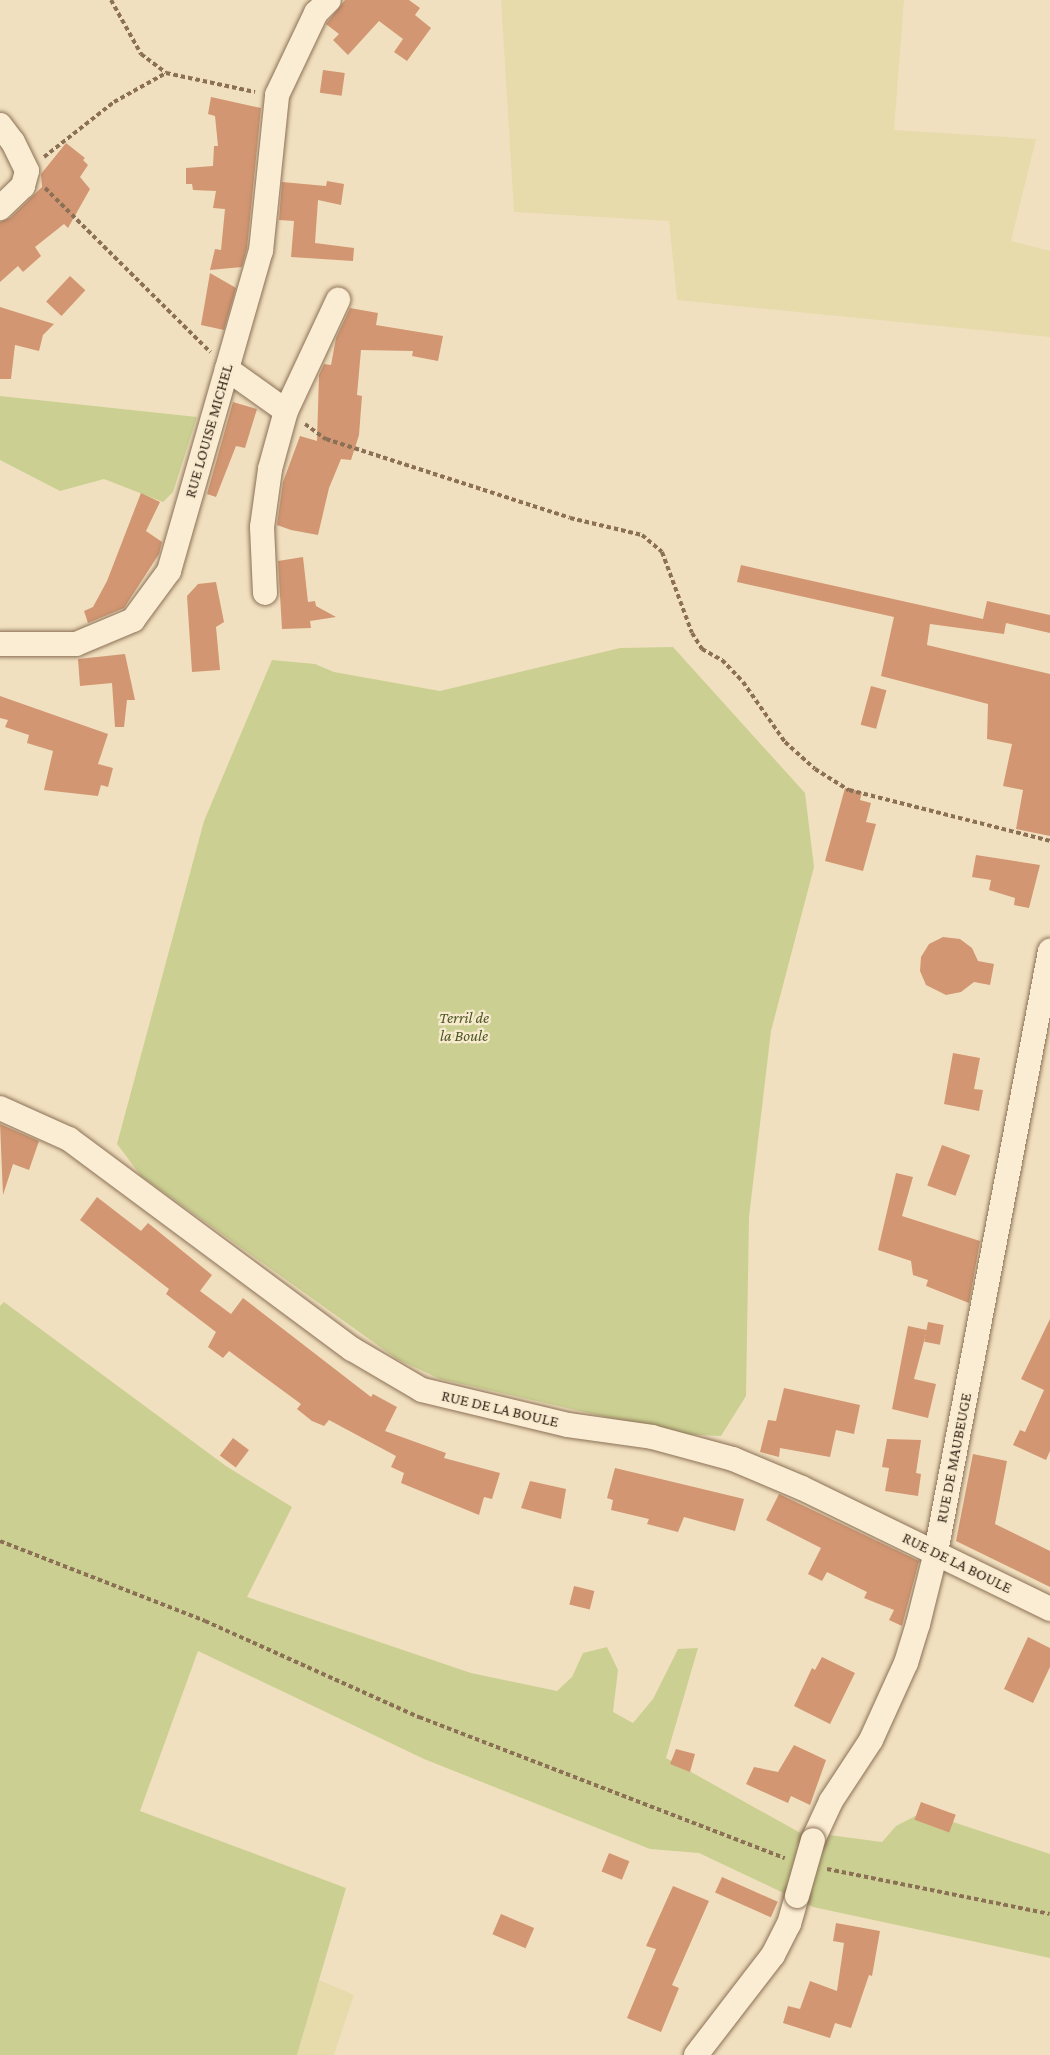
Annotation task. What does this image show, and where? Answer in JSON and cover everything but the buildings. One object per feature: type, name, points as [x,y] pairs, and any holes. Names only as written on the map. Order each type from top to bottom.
[{"type":"street","name":"RUE LOUISE MICHEL","points":[[0,644],[76,644],[133,620],[169,571],[261,251],[277,95],[316,13],[329,0]]},
{"type":"street","points":[[0,125],[14,142],[27,171],[23,186],[0,208]]},
{"type":"street","points":[[265,593],[262,527],[270,469],[286,411],[338,300]]},
{"type":"street","points":[[227,369],[286,411]]},
{"type":"street","name":"RUE DE MAUBEUGE","points":[[696,2055],[773,1955],[789,1924],[813,1840],[831,1801],[871,1740],[906,1663],[936,1552],[1050,951]]},
{"type":"street","name":"RUE DE LA BOULE","points":[[0,1108],[69,1139],[352,1349],[422,1390],[544,1420],[652,1437],[733,1460],[936,1552],[1050,1609]]},
{"type":"path","points":[[111,0],[141,54],[166,73],[223,88],[277,95]]},
{"type":"path","points":[[166,73],[114,102],[27,171],[227,369]]},
{"type":"path","points":[[286,411],[326,439],[570,518],[642,535],[662,552],[692,633],[702,649],[722,660],[743,682],[785,742],[815,770],[849,790],[1050,841]]},
{"type":"path","points":[[0,1541],[205,1621],[419,1717],[788,1859]]},
{"type":"path","points":[[820,1867],[1050,1914]]},
{"type":"shaded area","points":[[501,0],[904,0],[894,130],[1036,139],[1011,241],[1050,251],[1050,337],[677,300],[669,221],[514,212]]},
{"type":"shaded area","points":[[319,1980],[354,1995],[334,2055],[297,2055]]},
{"type":"green space","points":[[0,396],[197,417],[173,492],[163,502],[104,479],[60,491],[0,460]]},
{"type":"green space","name":"Terril de la Boule","points":[[673,647],[805,793],[814,867],[771,1031],[749,1217],[746,1396],[721,1436],[680,1434],[440,1379],[397,1359],[141,1176],[117,1144],[204,821],[272,660],[315,664],[334,672],[440,691],[620,648]]},
{"type":"green space","points":[[4,1302],[226,1466],[292,1507],[247,1597],[471,1673],[557,1691],[572,1677],[583,1653],[607,1647],[618,1670],[613,1712],[633,1723],[653,1699],[678,1649],[698,1648],[666,1758],[813,1840],[829,1835],[882,1842],[896,1826],[923,1812],[1050,1854],[1050,1958],[813,1907],[699,1853],[650,1849],[424,1759],[198,1651],[140,1811],[346,1888],[297,2055],[0,2055],[0,1306]]}]
